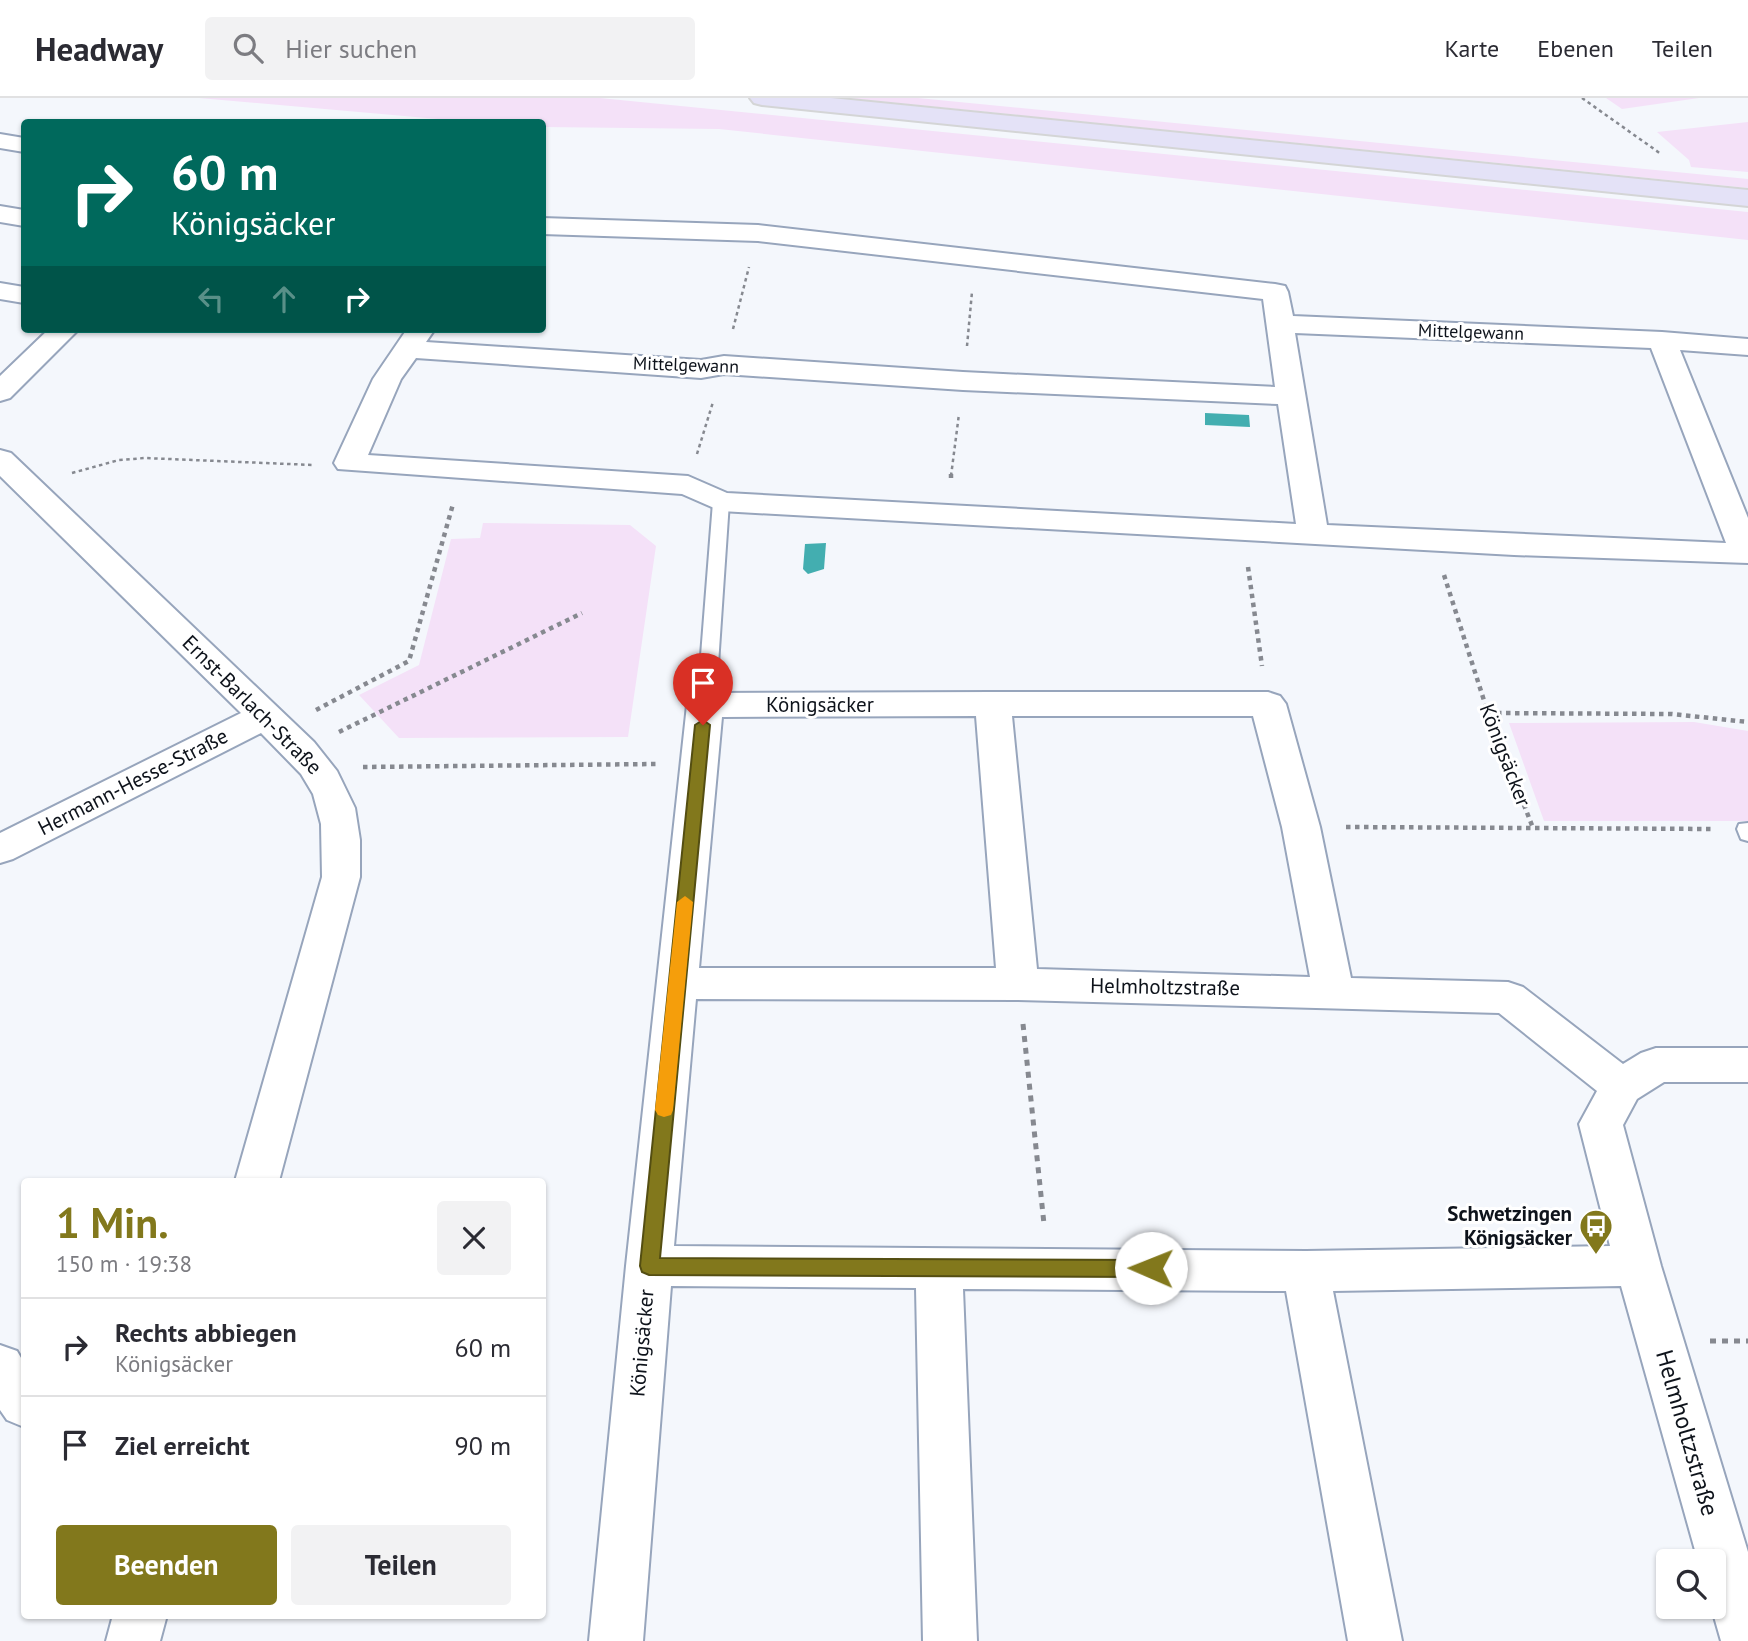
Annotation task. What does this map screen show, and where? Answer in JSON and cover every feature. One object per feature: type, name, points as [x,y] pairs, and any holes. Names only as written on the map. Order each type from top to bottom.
[{"type":"main road","points":[[762,98],[1748,198]]},
{"type":"street","points":[[0,141],[21,144]]},
{"type":"street","points":[[0,214],[21,218]]},
{"type":"street","points":[[546,226],[758,233],[1275,292],[1313,534]]},
{"type":"street","points":[[0,291],[21,294]]},
{"type":"street","name":"Mittelgewann","points":[[1280,324],[1662,340]]},
{"type":"street","points":[[0,392],[61,333]]},
{"type":"street","name":"Mittelgewann","points":[[349,463],[387,379],[415,339],[701,369],[723,365],[963,382],[1290,396]]},
{"type":"street","points":[[349,463],[688,485],[721,502],[1243,532],[1747,553],[1662,340],[1748,347]]},
{"type":"street","name":"Ernst-Barlach-Straße","points":[[0,459],[16,495],[272,723],[319,770],[339,809],[343,839],[341,877],[258,1178]]},
{"type":"street","points":[[993,704],[1018,984]]},
{"type":"street","points":[[1268,704],[1301,827],[1333,991]]},
{"type":"street","name":"Königsäcker","points":[[616,1641],[649,1266],[705,705],[1268,704]]},
{"type":"street","name":"Hermann-Hesse-Straße","points":[[0,849],[272,723]]},
{"type":"street","name":"Helmholtzstraße","points":[[677,983],[1018,984],[1508,998],[1622,1087]]},
{"type":"street","name":"Helmholtzstraße","points":[[1748,1065],[1656,1065],[1622,1087],[1601,1124],[1639,1266],[1748,1641]]},
{"type":"street","points":[[649,1266],[1306,1271],[1639,1266]]},
{"type":"street","points":[[939,1269],[950,1641]]},
{"type":"street","points":[[1306,1271],[1375,1641]]},
{"type":"street","points":[[0,1367],[21,1399]]},
{"type":"street","points":[[0,1419],[21,1406]]},
{"type":"street","points":[[133,1641],[138,1619]]},
{"type":"lane","points":[[707,694],[721,502]]},
{"type":"path","points":[[1582,98],[1661,154]]},
{"type":"path","points":[[946,514],[976,256]]},
{"type":"path","points":[[16,495],[91,467],[145,458],[319,465],[349,463]]},
{"type":"path","points":[[272,723],[409,661],[462,470]]},
{"type":"path","points":[[1243,532],[1268,704]]},
{"type":"path","name":"Königsäcker","points":[[1301,827],[1533,828],[1488,713],[1433,541]]},
{"type":"path","points":[[377,714],[582,613]]},
{"type":"path","points":[[1488,713],[1671,714],[1748,722]]},
{"type":"path","points":[[319,770],[386,765],[699,764]]},
{"type":"path","points":[[1533,828],[1747,832]]},
{"type":"path","points":[[1018,984],[1048,1267]]},
{"type":"shaded area","points":[[199,98],[600,98],[1748,212],[1748,240],[719,129],[546,127],[546,119],[438,119]]},
{"type":"shaded area","points":[[847,98],[918,98],[1748,179],[1748,188]]},
{"type":"shaded area","points":[[1606,98],[1699,98],[1622,109]]},
{"type":"shaded area","points":[[1748,122],[1748,172],[1691,167],[1689,160],[1657,132]]},
{"type":"shaded area","points":[[483,523],[630,525],[656,546],[628,737],[399,738],[359,695],[419,665],[451,539],[480,538]]},
{"type":"shaded area","points":[[1694,722],[1748,731],[1748,821],[1544,821],[1509,723]]},
{"type":"water","points":[[1205,413],[1249,415],[1250,427],[1205,425]]},
{"type":"water","points":[[826,543],[824,569],[808,574],[803,569],[805,544]]},
{"type":"slow traffic","points":[[664,1110],[685,902]]},
{"type":"place","name":"Schwetzingen Königsäcker","points":[[1596,1256]]},
{"type":"route","points":[[703,725],[649,1266],[1151,1268]]}]
